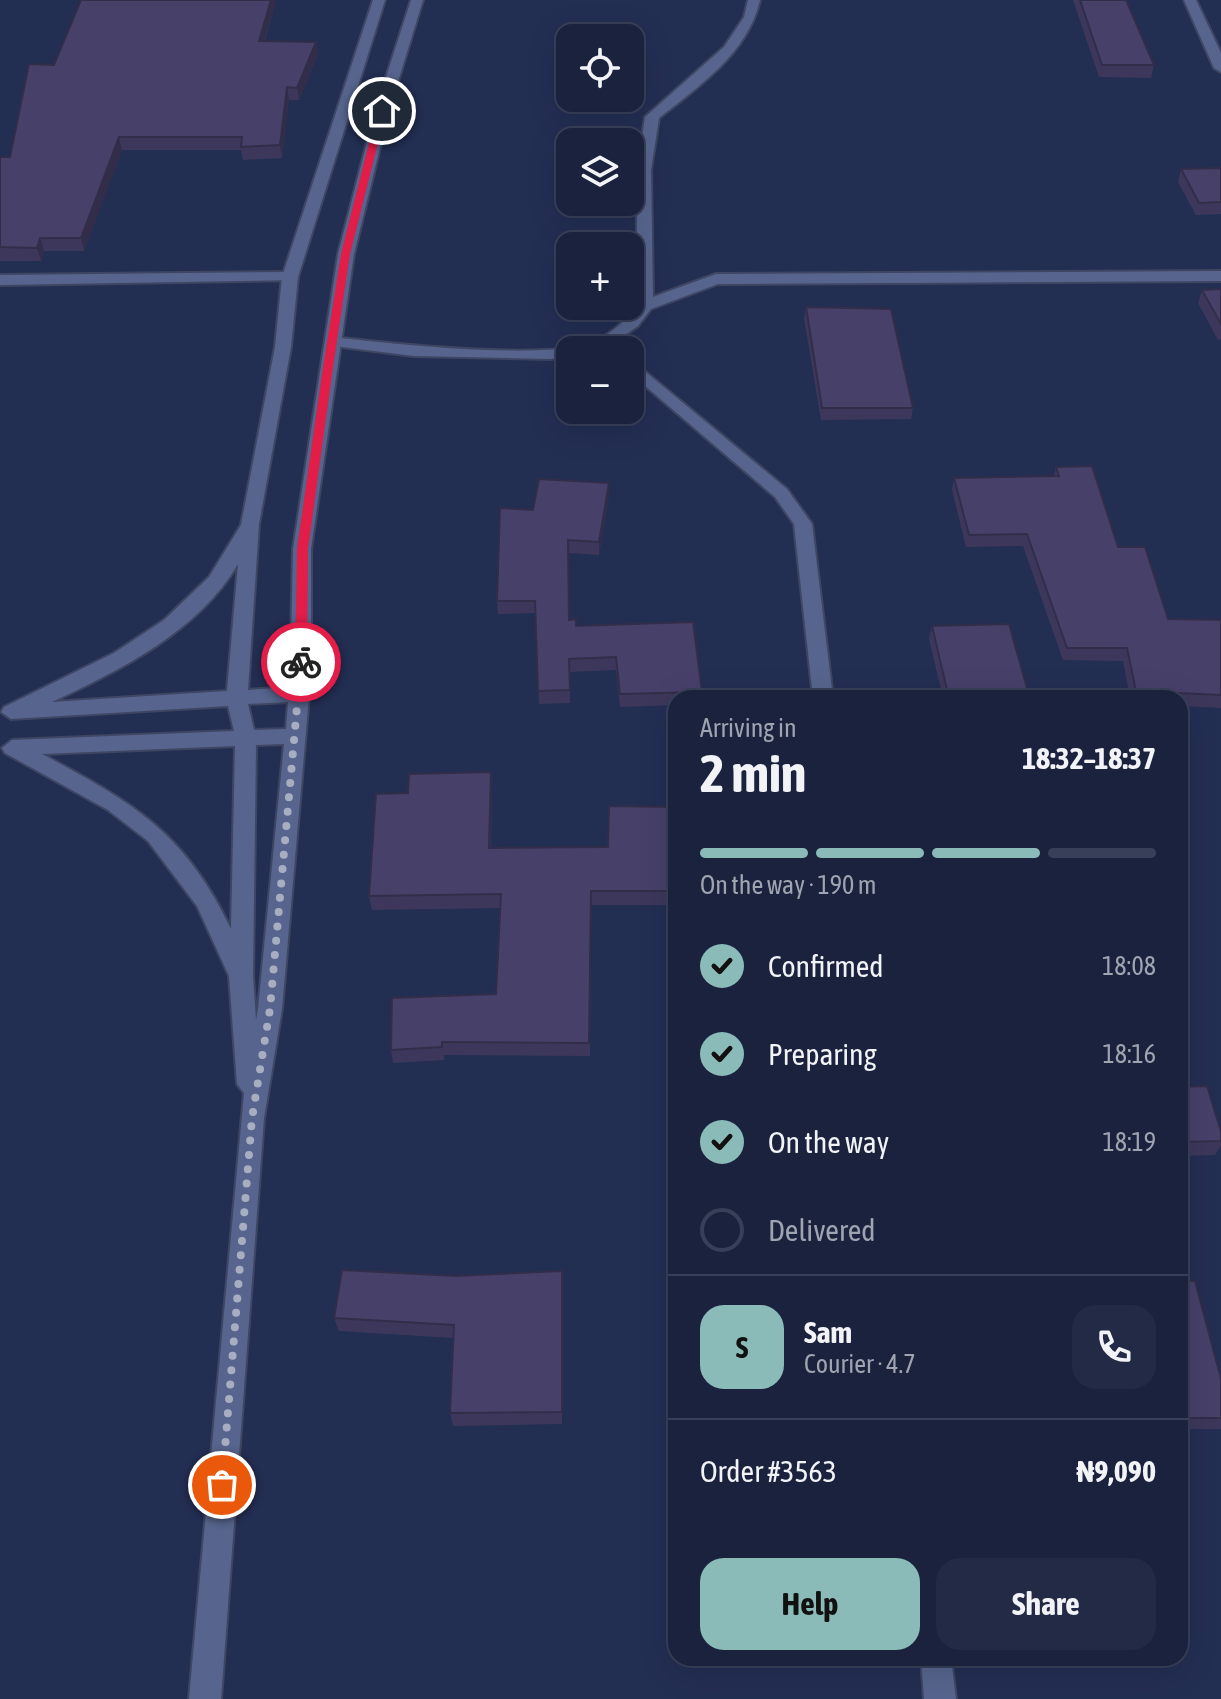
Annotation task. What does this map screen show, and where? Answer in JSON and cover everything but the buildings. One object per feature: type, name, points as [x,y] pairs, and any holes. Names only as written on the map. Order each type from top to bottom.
[{"type":"street","points":[[252,1118],[241,976],[246,739],[237,699],[250,524],[283,347],[290,277],[379,0]]},
{"type":"street","points":[[205,1699],[252,1118],[270,1009],[295,736],[302,549],[346,254],[382,111],[417,0]]},
{"type":"street","points":[[645,306],[644,170],[652,117],[714,66],[753,18],[754,0]]},
{"type":"street","points":[[1190,0],[1221,68]]},
{"type":"street","points":[[616,336],[645,306],[716,279],[1221,276]]},
{"type":"street","points":[[0,280],[290,277]]},
{"type":"street","points":[[332,342],[414,351],[556,353]]},
{"type":"street","points":[[644,376],[781,493],[803,524],[822,690]]},
{"type":"street","points":[[5,712],[122,660],[178,620],[218,579],[250,524]]},
{"type":"street","points":[[5,712],[298,694]]},
{"type":"street","points":[[6,748],[295,736]]},
{"type":"street","points":[[6,748],[116,804],[156,835],[206,901],[241,976]]},
{"type":"street","points":[[937,1666],[940,1699]]},
{"type":"way so far","points":[[222,1485],[252,1118],[270,1009],[301,662]]},
{"type":"route","points":[[301,662],[302,549],[327,374],[346,254],[382,111]]}]
